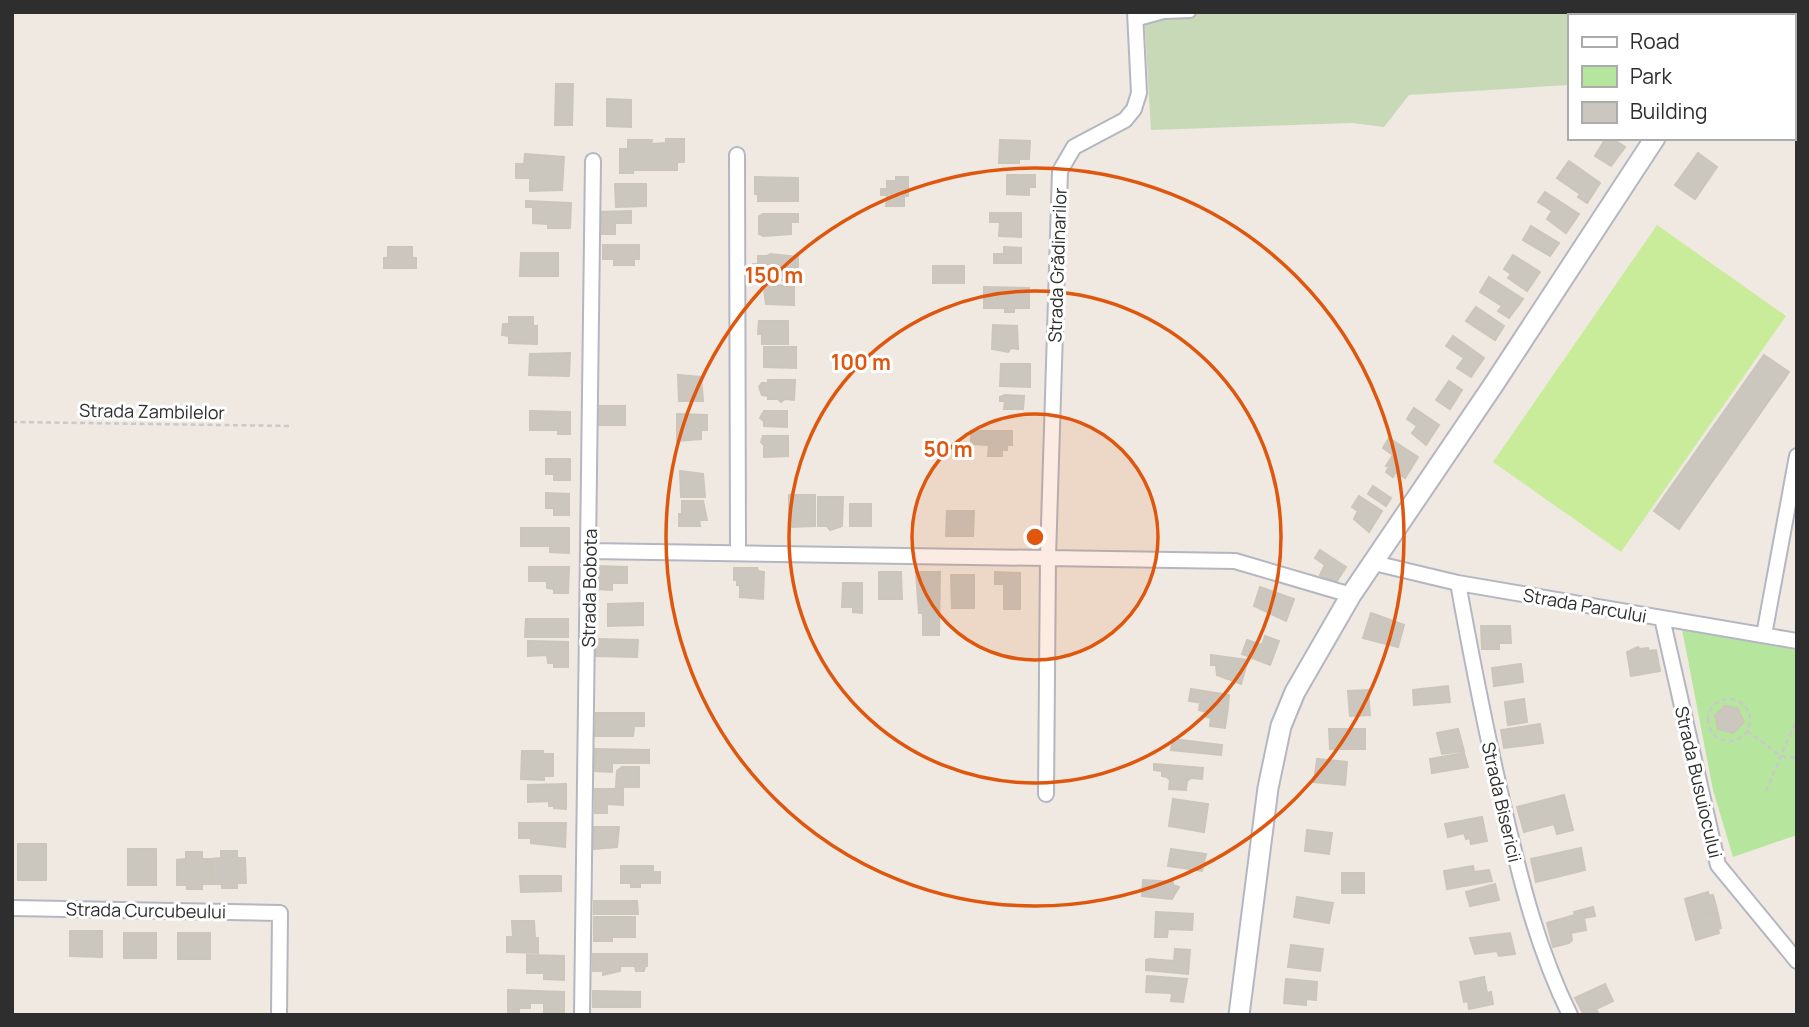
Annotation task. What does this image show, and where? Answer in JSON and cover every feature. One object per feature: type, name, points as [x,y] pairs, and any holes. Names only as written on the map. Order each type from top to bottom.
[{"type":"main road","points":[[1239,1015],[1268,788],[1281,726],[1294,692],[1351,595],[1654,140]]},
{"type":"street","points":[[1135,17],[1190,12]]},
{"type":"street","name":"Strada Grădinarilor","points":[[1046,794],[1048,557],[1060,171],[1074,147],[1125,120],[1133,109],[1139,93],[1135,17]]},
{"type":"street","points":[[737,155],[738,552]]},
{"type":"street","name":"Strada Bobota","points":[[582,1015],[593,161]]},
{"type":"street","points":[[1764,635],[1797,456]]},
{"type":"street","points":[[589,551],[1235,561],[1351,595]]},
{"type":"street","name":"Strada Parcului","points":[[1374,563],[1458,583],[1797,641]]},
{"type":"street","name":"Strada Bisericii","points":[[1458,583],[1481,711],[1525,898],[1555,984],[1570,1015]]},
{"type":"street","name":"Strada Busuiocului","points":[[1662,618],[1718,865],[1797,961]]},
{"type":"street","name":"Strada Curcubeului","points":[[12,908],[280,913],[279,1015]]},
{"type":"path","name":"Strada Zambilelor","points":[[12,422],[291,426]]},
{"type":"path","points":[[1724,700],[1737,701],[1747,711],[1747,730],[1737,739],[1723,740],[1717,737],[1709,727],[1708,720],[1713,707],[1724,700]]},
{"type":"path","points":[[1766,791],[1797,719]]},
{"type":"path","points":[[1747,730],[1782,756],[1797,758]]},
{"type":"green space","points":[[1144,12],[1723,12],[1568,14],[1568,85],[1409,95],[1384,127],[1352,123],[1151,130]]},
{"type":"green space","points":[[1657,225],[1786,316],[1621,552],[1493,462]]},
{"type":"green space","points":[[1682,629],[1797,650],[1797,835],[1733,857],[1713,790]]},
{"type":"building","points":[[556,84],[573,84],[572,125],[555,125]]},
{"type":"building","points":[[607,99],[631,100],[631,127],[607,126]]},
{"type":"building","points":[[666,139],[684,139],[684,162],[677,162],[677,170],[633,170],[633,173],[620,173],[620,149],[628,149],[628,140],[652,140],[651,144],[666,143]]},
{"type":"building","points":[[1000,140],[1030,141],[1029,159],[1019,159],[1019,163],[999,163]]},
{"type":"building","points":[[1605,140],[1614,140],[1625,147],[1611,166],[1595,156]]},
{"type":"building","points":[[1698,153],[1717,167],[1695,199],[1675,185]]},
{"type":"building","points":[[525,154],[564,157],[562,190],[530,191],[530,178],[516,178],[516,164],[524,164]]},
{"type":"building","points":[[1569,161],[1600,183],[1587,203],[1578,197],[1580,194],[1557,178]]},
{"type":"building","points":[[1007,175],[1035,175],[1035,187],[1029,187],[1029,195],[1007,194]]},
{"type":"building","points":[[755,177],[798,178],[798,201],[758,201],[758,194],[755,194]]},
{"type":"building","points":[[896,177],[908,177],[908,196],[904,196],[904,206],[886,206],[887,195],[881,195],[881,189],[887,189],[887,181],[896,181]]},
{"type":"building","points":[[615,184],[646,184],[646,206],[616,207]]},
{"type":"building","points":[[1545,192],[1579,214],[1566,233],[1547,219],[1552,211],[1538,202]]},
{"type":"building","points":[[526,201],[571,203],[570,228],[548,228],[548,224],[533,223],[533,207],[526,207]]},
{"type":"building","points":[[631,211],[631,223],[615,223],[615,234],[599,234],[599,212]]},
{"type":"building","points":[[990,213],[1021,213],[1021,237],[999,236],[1000,222],[990,222]]},
{"type":"building","points":[[798,214],[798,222],[791,222],[791,234],[763,236],[759,234],[759,216]]},
{"type":"building","points":[[1531,226],[1559,243],[1550,256],[1523,240]]},
{"type":"building","points":[[603,245],[639,245],[639,259],[634,259],[634,265],[614,265],[614,259],[603,259]]},
{"type":"building","points":[[388,247],[412,247],[416,268],[384,268]]},
{"type":"building","points":[[1004,247],[1021,248],[1021,263],[994,263],[994,254],[1004,254]]},
{"type":"building","points":[[521,253],[558,253],[558,276],[520,276]]},
{"type":"building","points":[[770,254],[798,257],[798,274],[801,275],[801,280],[758,280],[758,272],[753,272],[753,264],[758,264],[758,256]]},
{"type":"building","points":[[1513,255],[1540,272],[1527,291],[1508,278],[1511,274],[1504,269]]},
{"type":"building","points":[[933,266],[964,266],[964,283],[933,283]]},
{"type":"building","points":[[1489,277],[1523,299],[1509,318],[1498,311],[1502,306],[1480,292]]},
{"type":"building","points":[[766,285],[794,286],[794,305],[766,304]]},
{"type":"building","points":[[984,287],[1029,288],[1029,308],[1014,308],[1014,312],[1005,312],[1005,308],[984,308]]},
{"type":"building","points":[[1476,307],[1504,326],[1495,340],[1466,321]]},
{"type":"building","points":[[509,317],[533,317],[533,326],[537,326],[537,344],[509,343],[509,336],[502,335],[503,324],[509,324]]},
{"type":"building","points":[[759,321],[788,321],[788,344],[762,344],[762,334],[758,334]]},
{"type":"building","points":[[993,325],[1017,326],[1018,349],[1011,348],[1008,352],[992,349]]},
{"type":"building","points":[[1453,336],[1484,358],[1471,377],[1457,368],[1464,358],[1446,346]]},
{"type":"building","points":[[764,347],[796,347],[796,368],[764,367]]},
{"type":"building","points":[[570,353],[569,376],[529,375],[530,354]]},
{"type":"building","points":[[1764,355],[1789,372],[1679,529],[1654,511]]},
{"type":"building","points":[[1001,364],[1030,364],[1030,387],[1000,386]]},
{"type":"building","points":[[678,375],[701,377],[703,401],[679,401]]},
{"type":"building","points":[[768,380],[795,380],[794,400],[785,399],[781,402],[762,395],[759,387],[762,383],[768,383]]},
{"type":"building","points":[[1449,381],[1462,390],[1450,409],[1436,400]]},
{"type":"building","points":[[1024,396],[1023,409],[1004,409],[1005,401],[1000,401],[1000,397]]},
{"type":"building","points":[[595,406],[625,406],[625,425],[595,425]]},
{"type":"building","points":[[1414,408],[1439,425],[1426,445],[1412,433],[1417,426],[1407,419]]},
{"type":"building","points":[[530,411],[570,412],[570,434],[558,434],[558,430],[530,430]]},
{"type":"building","points":[[764,411],[787,411],[787,427],[764,426],[764,421],[760,418]]},
{"type":"building","points":[[677,414],[707,415],[707,430],[701,430],[701,439],[677,441]]},
{"type":"building","points":[[971,431],[1012,431],[1012,445],[1007,445],[1007,450],[1002,450],[1002,456],[988,456],[989,445],[971,444]]},
{"type":"building","points":[[763,436],[788,436],[788,456],[764,457],[764,445],[761,442]]},
{"type":"building","points":[[1389,438],[1418,457],[1405,478],[1396,472],[1393,477],[1386,472],[1389,467],[1386,466],[1393,455],[1383,448]]},
{"type":"building","points":[[546,459],[570,459],[570,480],[554,480],[554,474],[546,474]]},
{"type":"building","points":[[680,471],[703,474],[705,497],[681,497]]},
{"type":"building","points":[[1373,486],[1391,498],[1386,506],[1368,494]]},
{"type":"building","points":[[546,493],[569,494],[569,515],[554,515],[554,508],[546,508]]},
{"type":"building","points":[[789,495],[815,495],[815,526],[789,527]]},
{"type":"building","points":[[1359,496],[1382,511],[1369,532],[1354,519],[1358,511],[1352,507]]},
{"type":"building","points":[[818,497],[843,497],[842,526],[830,530],[827,526],[818,526]]},
{"type":"building","points":[[682,501],[703,501],[707,520],[699,520],[700,526],[679,526]]},
{"type":"building","points":[[850,504],[871,504],[871,526],[850,526]]},
{"type":"building","points":[[947,511],[974,511],[973,536],[946,536]]},
{"type":"building","points":[[521,528],[569,528],[569,553],[550,552],[550,546],[521,546]]},
{"type":"building","points":[[1320,550],[1346,567],[1335,584],[1320,575],[1325,565],[1315,558]]},
{"type":"building","points":[[596,566],[627,567],[627,583],[612,583],[612,590],[596,589]]},
{"type":"building","points":[[529,567],[569,567],[568,593],[554,593],[554,589],[547,588],[547,581],[529,581]]},
{"type":"building","points":[[734,568],[757,568],[758,571],[764,572],[763,599],[740,597],[740,585],[734,580]]},
{"type":"building","points":[[879,572],[901,572],[902,599],[879,599]]},
{"type":"building","points":[[916,572],[940,572],[939,635],[923,635],[923,613],[919,613]]},
{"type":"building","points":[[995,572],[1020,573],[1020,609],[1004,609],[1004,584],[995,584]]},
{"type":"building","points":[[951,575],[974,575],[974,608],[952,608]]},
{"type":"building","points":[[843,583],[862,583],[862,613],[853,612],[853,607],[842,607]]},
{"type":"building","points":[[1260,587],[1294,599],[1286,621],[1254,606]]},
{"type":"building","points":[[643,603],[643,625],[608,626],[608,604]]},
{"type":"building","points":[[1371,613],[1404,625],[1398,647],[1363,638]]},
{"type":"building","points":[[526,619],[568,619],[568,637],[525,637]]},
{"type":"building","points":[[1481,626],[1510,626],[1511,643],[1499,643],[1499,649],[1482,649]]},
{"type":"building","points":[[1265,636],[1279,641],[1270,665],[1242,654],[1247,640],[1262,645]]},
{"type":"building","points":[[596,639],[638,640],[637,657],[596,656]]},
{"type":"building","points":[[528,641],[568,642],[568,667],[554,667],[554,663],[548,663],[547,655],[528,656]]},
{"type":"building","points":[[1638,647],[1648,648],[1649,651],[1656,650],[1660,671],[1631,676],[1627,652]]},
{"type":"building","points":[[1211,655],[1248,660],[1241,684],[1217,675],[1216,665],[1211,665]]},
{"type":"building","points":[[1521,664],[1523,682],[1494,686],[1492,668]]},
{"type":"building","points":[[1448,686],[1450,702],[1414,705],[1413,690]]},
{"type":"building","points":[[1191,689],[1229,695],[1228,707],[1189,701]]},
{"type":"building","points":[[1368,690],[1370,715],[1350,716],[1348,691]]},
{"type":"building","points":[[1524,699],[1527,722],[1508,725],[1505,702]]},
{"type":"building","points":[[1200,703],[1228,707],[1225,728],[1210,726],[1211,718],[1206,717],[1207,712],[1199,710]]},
{"type":"building","points":[[1725,706],[1737,708],[1744,722],[1733,733],[1718,729],[1715,715]]},
{"type":"building","points":[[596,713],[644,713],[644,726],[634,726],[633,736],[595,736]]},
{"type":"building","points":[[1540,724],[1543,743],[1504,748],[1501,730]]},
{"type":"building","points":[[1329,729],[1365,729],[1365,749],[1330,749]]},
{"type":"building","points":[[1458,729],[1464,751],[1442,754],[1437,733]]},
{"type":"building","points":[[1173,739],[1222,745],[1221,755],[1171,750]]},
{"type":"building","points":[[595,749],[649,750],[649,763],[612,763],[612,772],[595,771]]},
{"type":"building","points":[[522,751],[553,754],[553,776],[544,776],[544,780],[521,779]]},
{"type":"building","points":[[1464,753],[1468,767],[1432,773],[1430,759]]},
{"type":"building","points":[[1317,759],[1347,762],[1345,785],[1314,782]]},
{"type":"building","points":[[1154,764],[1203,768],[1202,779],[1191,778],[1187,781],[1186,790],[1169,789],[1170,780],[1162,776],[1162,771],[1154,770]]},
{"type":"building","points":[[622,767],[639,767],[639,787],[616,787],[617,771]]},
{"type":"building","points":[[566,784],[566,809],[549,806],[549,801],[528,802],[528,785]]},
{"type":"building","points":[[595,789],[623,789],[623,805],[607,804],[607,813],[595,813]]},
{"type":"building","points":[[1564,795],[1573,830],[1557,834],[1554,824],[1524,832],[1517,807]]},
{"type":"building","points":[[1173,799],[1208,804],[1204,832],[1169,826]]},
{"type":"building","points":[[1482,817],[1487,841],[1471,844],[1470,838],[1466,839],[1464,833],[1448,837],[1445,824]]},
{"type":"building","points":[[519,823],[566,823],[565,847],[531,843],[531,838],[519,838]]},
{"type":"building","points":[[594,827],[619,827],[617,847],[594,849]]},
{"type":"building","points":[[1307,830],[1332,833],[1329,854],[1305,851]]},
{"type":"building","points":[[18,844],[46,844],[46,880],[18,880]]},
{"type":"building","points":[[1581,848],[1585,870],[1536,882],[1531,859]]},
{"type":"building","points":[[128,849],[156,849],[156,885],[128,885]]},
{"type":"building","points":[[1171,849],[1206,854],[1202,871],[1168,866]]},
{"type":"building","points":[[221,851],[237,851],[237,858],[245,858],[246,883],[237,883],[237,888],[222,888],[222,884],[212,884],[212,859],[221,858]]},
{"type":"building","points":[[186,852],[202,852],[202,859],[210,859],[211,884],[202,884],[202,889],[187,889],[187,885],[177,885],[177,860],[186,859]]},
{"type":"building","points":[[621,866],[653,866],[653,872],[660,872],[660,883],[640,883],[640,887],[631,887],[631,883],[621,883]]},
{"type":"building","points":[[1473,866],[1474,872],[1489,870],[1492,881],[1447,889],[1444,871]]},
{"type":"building","points":[[1342,873],[1364,873],[1364,893],[1342,893]]},
{"type":"building","points":[[520,876],[561,876],[561,891],[521,892]]},
{"type":"building","points":[[1143,880],[1173,882],[1173,885],[1179,887],[1172,899],[1142,896]]},
{"type":"building","points":[[1495,884],[1499,900],[1470,906],[1466,892]]},
{"type":"building","points":[[1708,892],[1709,896],[1713,895],[1717,910],[1690,918],[1685,899]]},
{"type":"building","points":[[1297,897],[1333,903],[1329,923],[1294,917]]},
{"type":"building","points":[[594,901],[637,901],[638,914],[594,914]]},
{"type":"building","points":[[1593,907],[1595,916],[1584,918],[1586,930],[1571,933],[1572,940],[1569,943],[1553,947],[1547,923]]},
{"type":"building","points":[[1717,910],[1721,928],[1718,929],[1719,933],[1696,940],[1690,918]]},
{"type":"building","points":[[1156,912],[1193,914],[1192,930],[1168,929],[1167,937],[1155,937]]},
{"type":"building","points":[[594,917],[635,917],[635,937],[612,937],[612,941],[594,941]]},
{"type":"building","points":[[512,921],[534,921],[538,953],[507,952],[507,937],[513,937]]},
{"type":"building","points":[[70,931],[102,931],[102,957],[70,956]]},
{"type":"building","points":[[124,933],[156,933],[156,958],[124,958]]},
{"type":"building","points":[[178,933],[210,933],[210,959],[178,959]]},
{"type":"building","points":[[1510,933],[1515,954],[1499,956],[1497,951],[1475,954],[1470,938]]},
{"type":"building","points":[[1291,945],[1323,949],[1320,971],[1288,967]]},
{"type":"building","points":[[1175,949],[1190,950],[1188,974],[1146,970],[1146,960],[1149,959],[1174,961]]},
{"type":"building","points":[[593,954],[647,954],[647,966],[644,971],[636,971],[635,966],[620,966],[620,971],[603,975],[603,971],[593,971]]},
{"type":"building","points":[[527,955],[564,956],[564,980],[544,979],[544,973],[527,973]]},
{"type":"building","points":[[1147,976],[1187,979],[1183,1002],[1171,1001],[1172,993],[1146,992]]},
{"type":"building","points":[[1484,977],[1487,993],[1491,992],[1493,1004],[1469,1009],[1468,1001],[1464,1002],[1460,982]]},
{"type":"building","points":[[1286,979],[1317,982],[1316,1000],[1306,999],[1306,1005],[1284,1003]]},
{"type":"building","points":[[1605,984],[1613,1001],[1596,1009],[1598,1013],[1584,1015],[1575,998]]},
{"type":"building","points":[[508,990],[564,992],[564,1015],[544,1015],[544,1003],[530,1003],[530,1008],[519,1008],[519,1015],[508,1015]]},
{"type":"building","points":[[593,991],[640,992],[640,1007],[593,1007]]}]
